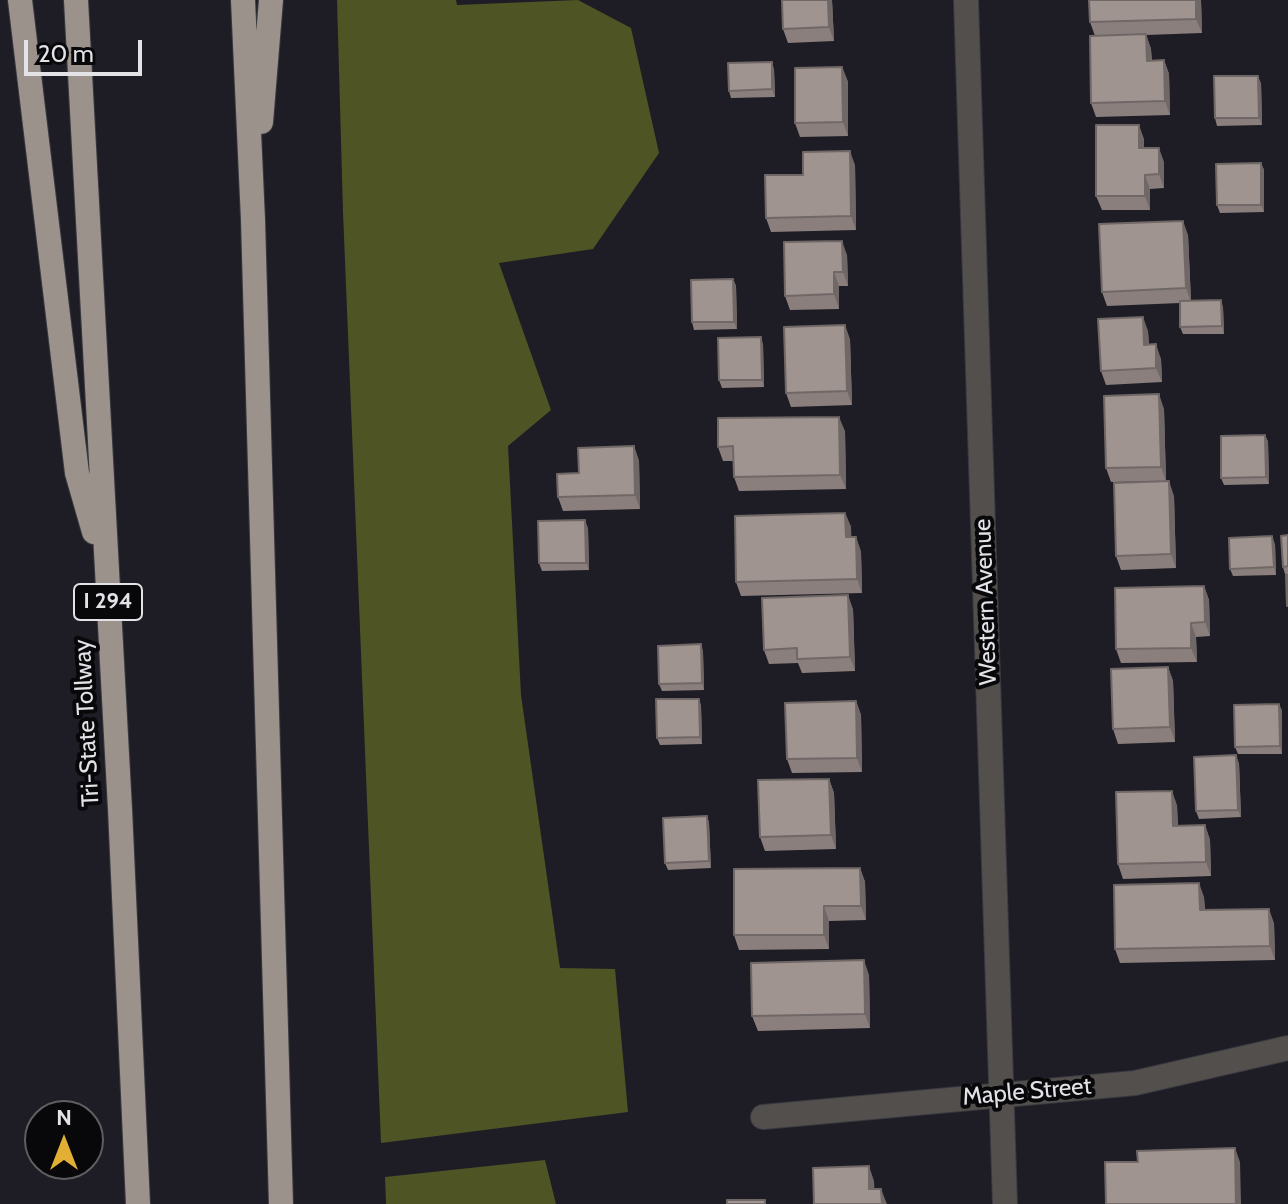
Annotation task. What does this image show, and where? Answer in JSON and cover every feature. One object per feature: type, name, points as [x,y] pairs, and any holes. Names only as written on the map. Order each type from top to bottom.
[{"type":"highway","points":[[20,0],[77,473],[106,571]]},
{"type":"highway","name":"Tri-State Tollway","points":[[76,0],[138,1204]]},
{"type":"highway","points":[[243,0],[253,220],[281,1204]]},
{"type":"highway","points":[[253,220],[271,0]]},
{"type":"street","name":"Western Avenue","points":[[966,0],[1005,1204]]},
{"type":"street","name":"Maple Street","points":[[763,1117],[1135,1083],[1288,1048]]},
{"type":"green space","points":[[337,0],[456,0],[457,5],[578,0],[631,28],[659,153],[593,249],[499,263],[551,410],[508,446],[521,695],[560,968],[615,969],[628,1112],[381,1143]]},
{"type":"green space","points":[[545,1160],[556,1204],[386,1204],[385,1177]]},
{"type":"building","points":[[782,0],[828,0],[829,27],[783,29]]},
{"type":"building","points":[[1089,0],[1196,0],[1196,19],[1090,22]]},
{"type":"building","points":[[1146,34],[1147,61],[1164,60],[1165,101],[1091,103],[1090,36]]},
{"type":"building","points":[[772,62],[772,89],[729,91],[728,63]]},
{"type":"building","points":[[842,67],[843,122],[795,123],[795,68]]},
{"type":"building","points":[[1214,76],[1258,76],[1259,118],[1215,118]]},
{"type":"building","points":[[1096,125],[1139,125],[1139,148],[1159,148],[1159,174],[1145,175],[1145,196],[1096,196]]},
{"type":"building","points":[[850,151],[851,216],[766,218],[765,175],[803,175],[803,152]]},
{"type":"building","points":[[1261,163],[1261,205],[1217,205],[1216,164]]},
{"type":"building","points":[[1183,221],[1186,288],[1102,292],[1099,224]]},
{"type":"building","points":[[842,241],[843,272],[834,272],[834,294],[785,296],[784,242]]},
{"type":"building","points":[[733,279],[734,322],[692,322],[691,280]]},
{"type":"building","points":[[1221,300],[1222,326],[1180,327],[1180,301]]},
{"type":"building","points":[[1143,317],[1144,345],[1156,344],[1156,368],[1101,371],[1098,319]]},
{"type":"building","points":[[845,325],[847,391],[786,393],[784,327]]},
{"type":"building","points":[[761,337],[762,380],[719,380],[718,338]]},
{"type":"building","points":[[1159,394],[1161,467],[1106,468],[1104,396]]},
{"type":"building","points":[[839,417],[840,475],[734,477],[733,446],[718,447],[718,418]]},
{"type":"building","points":[[1265,435],[1266,477],[1221,478],[1221,436]]},
{"type":"building","points":[[634,446],[635,495],[558,497],[557,474],[579,473],[578,448]]},
{"type":"building","points":[[1169,481],[1171,554],[1116,556],[1114,483]]},
{"type":"building","points":[[845,513],[846,537],[856,537],[857,579],[736,582],[735,516]]},
{"type":"building","points":[[585,520],[586,563],[539,563],[538,521]]},
{"type":"building","points":[[1288,535],[1288,566],[1283,567],[1281,536]]},
{"type":"building","points":[[1272,536],[1274,567],[1230,569],[1229,538]]},
{"type":"building","points":[[1288,575],[1288,606],[1287,606]]},
{"type":"building","points":[[1204,586],[1205,622],[1191,623],[1191,648],[1116,649],[1115,588]]},
{"type":"building","points":[[848,595],[850,657],[797,659],[797,648],[764,650],[762,598]]},
{"type":"building","points":[[701,644],[702,683],[659,684],[658,646]]},
{"type":"building","points":[[1168,667],[1170,727],[1113,729],[1111,669]]},
{"type":"building","points":[[656,699],[699,699],[700,737],[657,738]]},
{"type":"building","points":[[856,701],[857,758],[787,759],[785,703]]},
{"type":"building","points":[[1279,704],[1280,746],[1235,747],[1234,705]]},
{"type":"building","points":[[1236,755],[1238,810],[1196,811],[1194,757]]},
{"type":"building","points":[[829,779],[831,835],[760,837],[758,780]]},
{"type":"building","points":[[1172,791],[1173,826],[1205,825],[1206,862],[1118,864],[1116,792]]},
{"type":"building","points":[[707,816],[709,861],[665,863],[663,818]]},
{"type":"building","points":[[860,868],[861,906],[824,906],[824,935],[734,935],[734,869]]},
{"type":"building","points":[[1199,883],[1200,910],[1269,909],[1270,946],[1115,949],[1114,885]]},
{"type":"building","points":[[864,960],[865,1014],[752,1016],[751,963]]},
{"type":"building","points":[[1235,1148],[1236,1204],[1106,1204],[1105,1162],[1138,1162],[1137,1151]]},
{"type":"building","points":[[869,1166],[869,1189],[881,1189],[882,1204],[814,1204],[813,1168]]},
{"type":"building","points":[[727,1200],[765,1200],[765,1204],[727,1204]]}]
